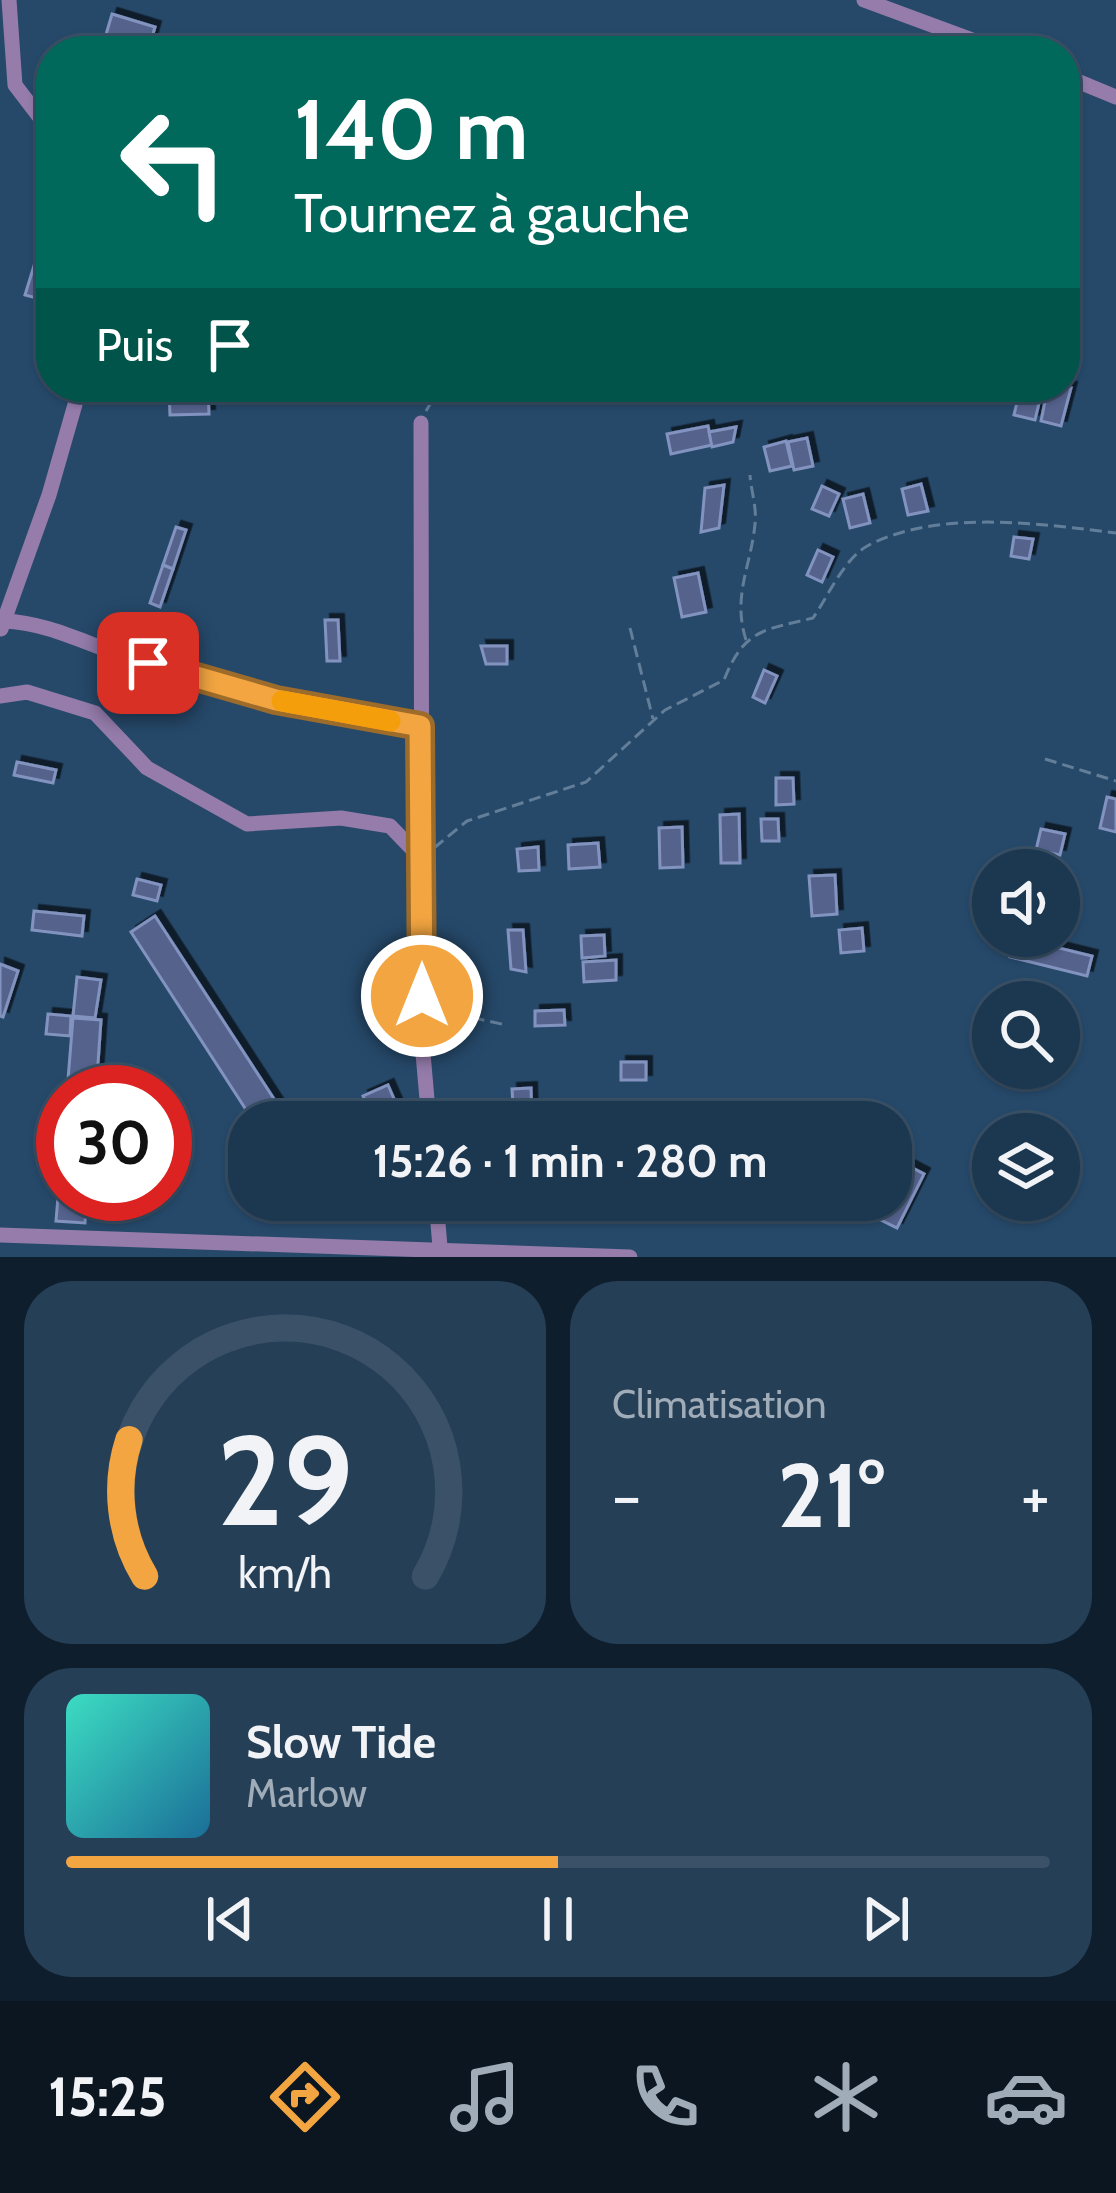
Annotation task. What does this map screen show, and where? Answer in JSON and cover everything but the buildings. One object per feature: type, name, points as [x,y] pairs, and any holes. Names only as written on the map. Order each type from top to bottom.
[{"type":"street","points":[[9,0],[15,85],[36,112]]},
{"type":"street","points":[[864,0],[961,36]]},
{"type":"street","points":[[1080,82],[1116,97]]},
{"type":"street","points":[[76,402],[49,495],[2,626],[39,622],[106,651],[276,700],[420,726]]},
{"type":"street","points":[[421,423],[422,1042],[427,1101]]},
{"type":"street","points":[[0,696],[27,692],[95,713],[147,768],[247,824],[340,818],[390,826],[421,858]]},
{"type":"street","points":[[438,1221],[440,1247]]},
{"type":"street","points":[[0,1235],[630,1257]]},
{"type":"path","points":[[421,423],[432,402]]},
{"type":"path","points":[[746,641],[739,618],[740,584],[755,530],[750,475]]},
{"type":"path","points":[[421,858],[467,821],[586,782],[653,721],[724,680],[754,632],[813,618],[847,565],[868,546],[907,534],[1030,524],[1116,533]]},
{"type":"path","points":[[630,628],[653,721]]},
{"type":"path","points":[[1045,759],[1116,781]]},
{"type":"path","points":[[422,1042],[469,1017],[506,1025]]},
{"type":"slow traffic","points":[[282,701],[390,721]]},
{"type":"route","points":[[148,663],[276,700],[420,726],[422,996]]}]
